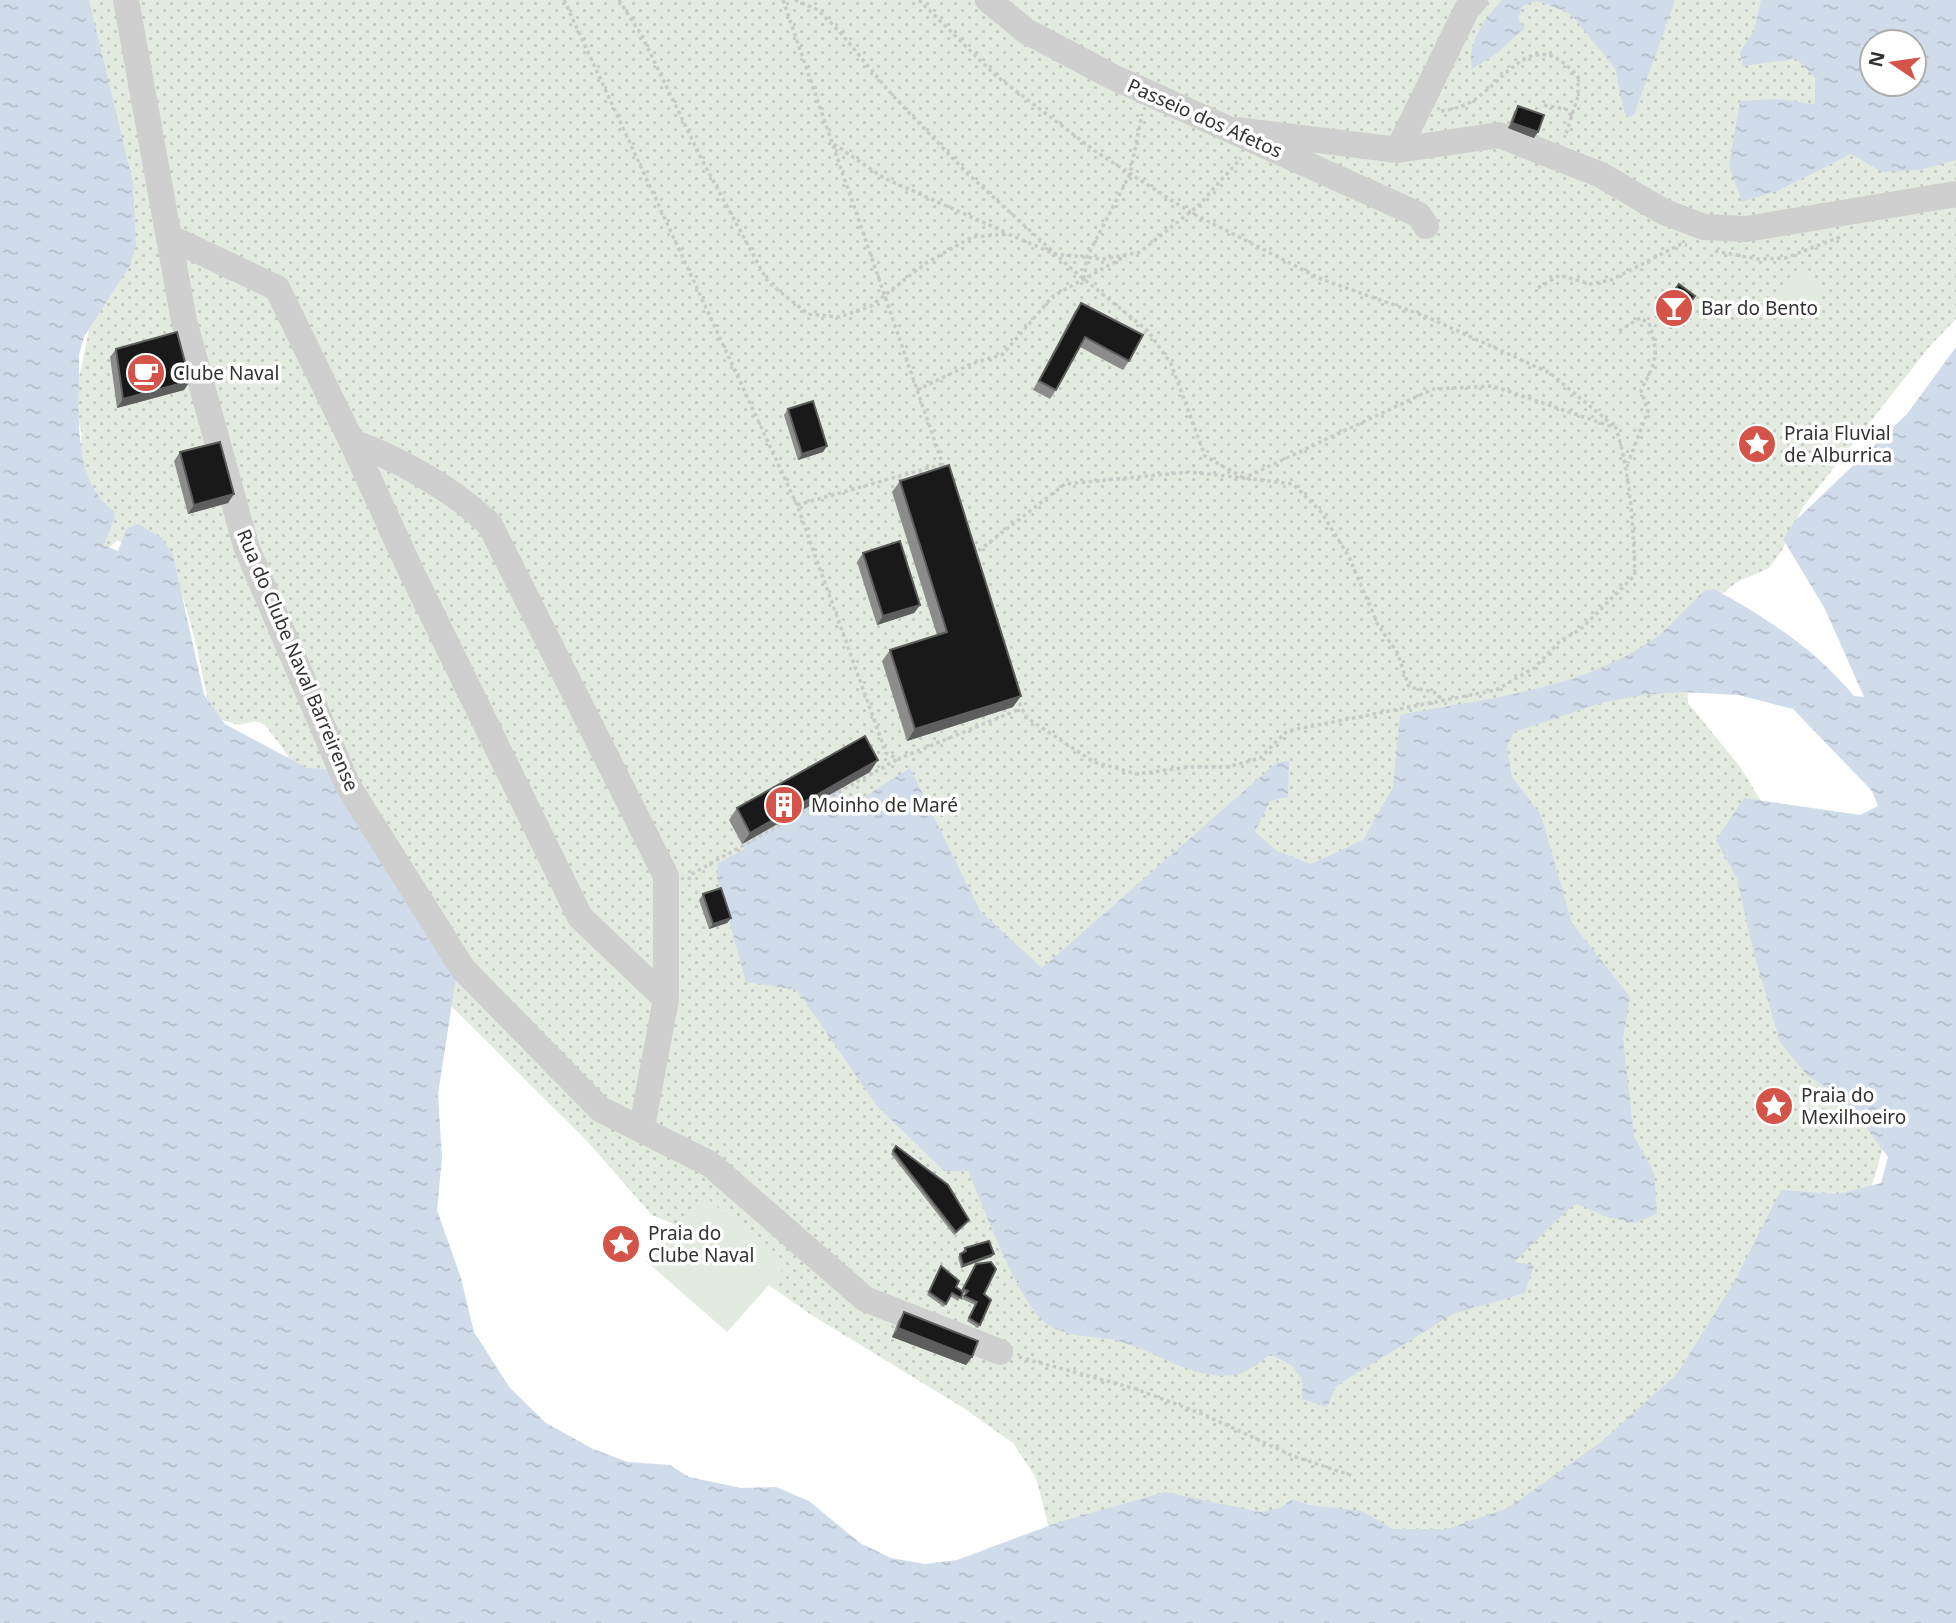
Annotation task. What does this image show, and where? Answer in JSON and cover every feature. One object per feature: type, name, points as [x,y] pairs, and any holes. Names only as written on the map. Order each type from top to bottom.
[{"type":"street","name":"Rua do Clube Naval Barreirense","points":[[126,0],[184,321],[246,546],[348,786],[463,969],[600,1109],[710,1164],[865,1299],[1000,1352]]},
{"type":"street","name":"Passeio dos Afetos","points":[[988,0],[1026,31],[1146,92],[1247,135],[1419,215],[1426,226]]},
{"type":"street","points":[[1398,150],[1467,9],[1475,0]]},
{"type":"street","points":[[1247,135],[1398,150],[1499,135],[1601,174],[1664,212],[1704,227],[1746,229],[1956,194]]},
{"type":"street","points":[[171,238],[277,288],[416,582],[580,917],[666,999]]},
{"type":"street","points":[[352,442],[383,453],[475,510],[490,526],[666,876],[666,999],[644,1116],[638,1128]]},
{"type":"path","points":[[564,0],[797,505],[886,753],[898,759]]},
{"type":"path","points":[[620,0],[642,36],[702,160],[768,282],[808,314],[839,317],[871,306],[926,263],[972,237],[1008,234]]},
{"type":"path","points":[[783,0],[947,477]]},
{"type":"path","points":[[795,0],[818,10],[966,172],[1055,254],[1148,331],[1171,364],[1205,456],[1244,478]]},
{"type":"path","points":[[919,0],[995,75],[1130,174],[1190,212],[1321,279],[1425,316],[1550,373],[1616,428],[1627,465],[1633,508],[1635,575],[1580,631],[1560,641],[1534,668],[1496,691],[1287,731],[1265,756],[1228,768],[1189,767],[1137,774],[1094,762],[1027,718],[1016,697]]},
{"type":"path","points":[[1415,116],[1459,108],[1480,96],[1505,72],[1526,59],[1544,53],[1564,61],[1578,77],[1578,96],[1572,119],[1557,156]]},
{"type":"path","points":[[1084,279],[1087,257],[1130,174],[1146,92]]},
{"type":"path","points":[[1544,104],[1569,110],[1572,119]]},
{"type":"path","points":[[832,143],[884,178],[1008,234],[1055,254],[1104,259],[1140,252],[1190,212],[1247,135]]},
{"type":"path","points":[[917,390],[971,364],[1003,354],[1053,296],[1129,254]]},
{"type":"path","points":[[1619,331],[1640,318],[1649,323],[1658,350],[1641,390],[1648,411],[1627,465]]},
{"type":"path","points":[[1244,478],[1433,389],[1493,386],[1616,428]]},
{"type":"path","points":[[797,505],[942,464]]},
{"type":"path","points":[[967,543],[971,556],[1065,484],[1189,472],[1293,484],[1322,513],[1349,557],[1378,625],[1397,652],[1409,687],[1434,692],[1444,701]]},
{"type":"path","points":[[687,887],[690,875],[898,759],[1020,709]]},
{"type":"path","points":[[1000,1352],[1136,1389],[1205,1415],[1293,1456],[1353,1476]]},
{"type":"shaded area","points":[[77,0],[1956,0],[1956,319],[1930,346],[1803,507],[1781,552],[1769,568],[1737,582],[1719,596],[1687,674],[1688,703],[1741,768],[1796,859],[1889,1123],[1875,1177],[1858,1217],[1599,1555],[905,1574],[1042,1560],[1048,1524],[1036,1478],[1013,1443],[962,1407],[810,1314],[695,1233],[652,1215],[586,1140],[429,984],[282,747],[264,724],[255,721],[239,725],[222,720],[210,709],[187,610],[173,574],[166,564],[149,552],[117,541],[92,560],[70,499],[82,433],[73,407],[112,218]]},
{"type":"shaded area","points":[[1797,270],[1820,288],[1791,327],[1768,310]]},
{"type":"shaded area","points":[[704,1195],[785,1267],[727,1332],[646,1261]]},
{"type":"water","points":[[0,0],[89,0],[133,183],[136,245],[130,265],[84,337],[79,355],[79,417],[83,461],[90,480],[115,516],[104,545],[118,551],[127,528],[138,524],[162,538],[173,555],[204,694],[225,724],[307,768],[328,769],[457,971],[438,1094],[442,1158],[437,1210],[461,1278],[474,1332],[510,1388],[546,1423],[593,1449],[628,1462],[670,1465],[689,1477],[741,1488],[776,1487],[809,1501],[860,1543],[891,1558],[925,1564],[957,1560],[1059,1522],[1165,1492],[1260,1512],[1280,1508],[1292,1499],[1309,1505],[1362,1511],[1393,1529],[1447,1529],[1508,1508],[1601,1442],[1677,1374],[1734,1282],[1781,1190],[1838,1194],[1881,1183],[1888,1157],[1860,1119],[1834,1093],[1807,1075],[1780,1042],[1753,950],[1737,879],[1716,840],[1744,798],[1860,815],[1878,806],[1872,791],[1793,709],[1738,695],[1681,692],[1644,695],[1601,703],[1514,732],[1507,747],[1512,777],[1541,815],[1572,923],[1630,997],[1623,1039],[1634,1136],[1654,1173],[1657,1214],[1635,1223],[1607,1217],[1578,1204],[1571,1207],[1514,1262],[1534,1265],[1525,1293],[1453,1314],[1336,1386],[1327,1407],[1302,1399],[1302,1380],[1291,1365],[1270,1354],[1238,1374],[1205,1374],[1122,1342],[1059,1330],[1041,1319],[1031,1307],[1011,1271],[968,1171],[944,1171],[877,1106],[797,990],[746,982],[717,877],[718,863],[745,849],[742,845],[839,789],[850,806],[910,768],[980,911],[1042,968],[1276,763],[1289,761],[1288,797],[1270,801],[1255,832],[1277,851],[1311,864],[1363,840],[1393,787],[1400,715],[1495,698],[1588,673],[1617,661],[1653,640],[1704,591],[1714,589],[1753,611],[1807,649],[1854,696],[1864,697],[1825,609],[1783,539],[1795,521],[1907,414],[1956,347],[1956,1623],[0,1623]]},
{"type":"water","points":[[1502,0],[1675,0],[1634,115],[1628,117],[1624,112],[1615,68],[1574,18],[1565,11],[1537,1],[1522,6],[1518,19],[1525,28],[1496,54],[1472,69],[1474,41],[1483,23]]},
{"type":"water","points":[[1761,0],[1956,0],[1956,160],[1919,170],[1882,172],[1851,154],[1777,191],[1742,202],[1729,166],[1740,101],[1778,99],[1815,104],[1815,77],[1796,59],[1743,66],[1740,52],[1754,31]]},
{"type":"building","points":[[1518,106],[1544,115],[1538,132],[1512,123]]},
{"type":"building","name":"Bar do Bento","points":[[1679,284],[1695,296],[1673,326],[1657,314]]},
{"type":"building","points":[[1081,303],[1143,335],[1129,361],[1085,337],[1056,390],[1039,381]]},
{"type":"building","name":"Clube Naval","points":[[177,332],[190,381],[123,399],[116,349]]},
{"type":"building","points":[[813,401],[827,446],[802,454],[788,409]]},
{"type":"building","points":[[220,442],[234,494],[194,505],[180,452]]},
{"type":"building","points":[[949,465],[1021,696],[915,729],[890,650],[947,632],[900,481]]},
{"type":"building","points":[[900,541],[920,605],[883,616],[863,553]]},
{"type":"building","name":"Moinho de Maré","points":[[865,736],[878,760],[750,833],[737,808]]},
{"type":"building","points":[[721,888],[731,918],[713,924],[703,894]]},
{"type":"building","points":[[896,1146],[948,1185],[969,1220],[956,1232],[893,1151]]},
{"type":"building","points":[[989,1241],[994,1254],[963,1265],[960,1254],[966,1251],[965,1248]]},
{"type":"building","points":[[991,1262],[996,1269],[984,1294],[991,1300],[980,1325],[969,1318],[977,1302],[964,1296],[968,1291],[963,1289],[976,1264]]},
{"type":"building","points":[[941,1266],[959,1281],[956,1287],[963,1292],[961,1298],[952,1293],[946,1304],[929,1292]]},
{"type":"building","points":[[904,1312],[978,1341],[972,1357],[898,1328]]},
{"type":"place","name":"Bar do Bento","points":[[1674,308]]},
{"type":"place","name":"Clube Naval","points":[[146,373]]},
{"type":"place","name":"Praia Fluvial de Alburrica","points":[[1757,444]]},
{"type":"place","name":"Moinho de Maré","points":[[784,805]]},
{"type":"place","name":"Praia do Mexilhoeiro","points":[[1774,1106]]},
{"type":"place","name":"Praia do Clube Naval","points":[[621,1244]]}]
